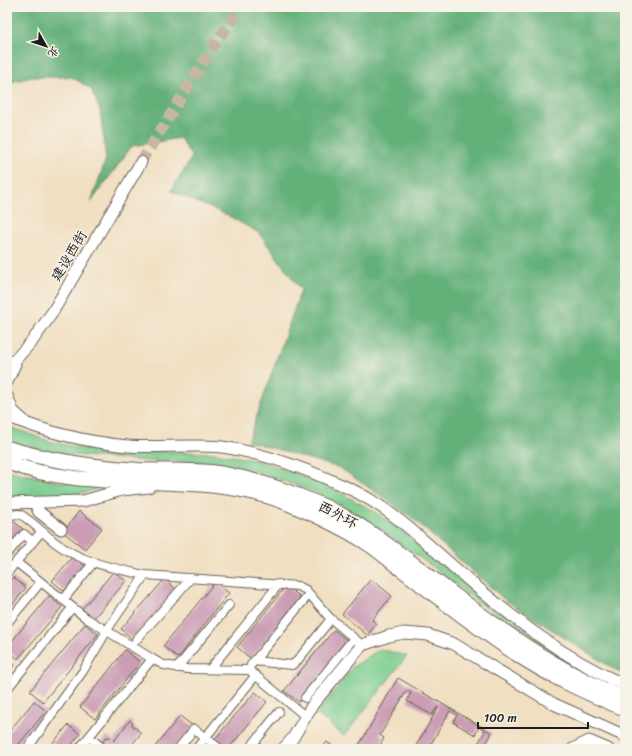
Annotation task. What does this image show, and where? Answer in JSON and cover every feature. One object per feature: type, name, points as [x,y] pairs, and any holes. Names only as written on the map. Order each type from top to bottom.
[{"type":"highway","name":"西外环","points":[[7,448],[30,455],[74,463],[141,470],[210,472],[241,477],[277,487],[321,505],[354,522],[486,619],[529,648],[566,670],[625,698]]},
{"type":"highway","name":"西外环","points":[[7,462],[44,472],[72,477],[201,484],[241,490],[286,502],[331,523],[368,543],[471,623],[516,654],[557,678],[625,709]]},
{"type":"main road","name":"建设西街","points":[[7,369],[16,360],[52,313],[141,162]]},
{"type":"main road","name":"建设西街","points":[[7,382],[16,360]]},
{"type":"main road","points":[[7,396],[13,410],[14,420],[83,440],[129,446],[222,447],[272,458],[349,488],[392,515],[413,531],[525,626],[600,673],[625,685]]},
{"type":"main road","points":[[7,503],[82,501],[122,490],[162,485],[201,484]]},
{"type":"main road","points":[[35,502],[39,512],[61,529]]},
{"type":"main road","points":[[283,749],[313,704],[358,642],[404,634],[428,635],[454,644],[554,704],[625,736]]},
{"type":"main road","points":[[573,749],[589,741],[608,749]]},
{"type":"street","points":[[7,515],[20,514],[26,517],[41,532],[74,555],[94,562],[145,575],[298,586],[309,594],[331,619],[358,642],[306,698]]},
{"type":"street","points":[[7,573],[41,532]]},
{"type":"street","points":[[7,554],[24,534],[33,542]]},
{"type":"street","points":[[16,562],[72,608],[152,659],[164,665],[177,668],[247,670],[256,675],[305,716]]},
{"type":"street","points":[[63,600],[94,562]]},
{"type":"street","points":[[27,749],[83,671],[107,631],[145,575]]},
{"type":"street","points":[[136,640],[191,578]]},
{"type":"street","points":[[7,624],[41,582]]},
{"type":"street","points":[[210,669],[279,584]]},
{"type":"street","points":[[247,670],[309,594]]},
{"type":"street","points":[[177,668],[229,605]]},
{"type":"street","points":[[7,689],[72,608]]},
{"type":"street","points":[[254,662],[292,665],[297,661],[331,619]]},
{"type":"street","points":[[79,749],[152,659]]},
{"type":"street","points":[[196,749],[256,675]]},
{"type":"street","points":[[249,749],[279,712]]},
{"type":"street","points":[[178,749],[194,729],[220,749]]},
{"type":"street","points":[[89,737],[104,749]]},
{"type":"green space","points":[[7,7],[625,7],[625,674],[612,668],[505,600],[410,516],[340,468],[248,441],[301,290],[259,233],[227,215],[171,191],[192,157],[180,138],[132,146],[91,202],[106,159],[100,110],[91,89],[72,77],[32,77],[7,83]]},
{"type":"green space","points":[[7,426],[51,442],[86,449],[216,453],[259,461],[294,473],[337,491],[372,510],[403,532],[479,596],[569,660],[481,605],[436,569],[361,516],[316,492],[257,472],[198,462],[148,461],[61,454],[15,443],[7,439]]},
{"type":"green space","points":[[7,470],[59,482],[105,486],[69,495],[7,498]]},
{"type":"green space","points":[[380,649],[407,656],[344,736],[317,714],[353,667]]},
{"type":"building","points":[[79,511],[102,528],[85,549],[63,532]]},
{"type":"building","points":[[12,520],[23,529],[13,541],[10,539],[7,544],[7,526]]},
{"type":"building","points":[[73,556],[85,566],[64,591],[52,581]]},
{"type":"building","points":[[114,571],[126,581],[93,619],[82,609]]},
{"type":"building","points":[[13,577],[26,588],[7,611],[7,585]]},
{"type":"building","points":[[165,579],[177,590],[133,640],[121,629]]},
{"type":"building","points":[[371,579],[392,596],[372,620],[377,624],[367,635],[342,614]]},
{"type":"building","points":[[215,582],[229,593],[178,658],[163,646]]},
{"type":"building","points":[[286,586],[301,597],[251,659],[237,647]]},
{"type":"building","points":[[49,596],[62,607],[18,659],[7,650],[7,647]]},
{"type":"building","points":[[85,624],[98,634],[43,702],[30,691]]},
{"type":"building","points":[[334,630],[348,641],[299,702],[284,691]]},
{"type":"building","points":[[125,650],[140,662],[95,719],[80,707]]},
{"type":"building","points":[[7,659],[14,665],[7,673]]},
{"type":"building","points":[[398,678],[492,733],[483,749],[475,749],[485,731],[479,727],[475,735],[453,722],[457,715],[450,711],[428,749],[414,749],[438,708],[437,707],[432,715],[407,701],[411,693],[407,690],[380,735],[384,738],[378,749],[361,749],[358,747]]},
{"type":"building","points":[[255,692],[267,702],[228,749],[225,749],[214,740]]},
{"type":"building","points":[[34,701],[46,711],[15,749],[7,749],[7,734]]},
{"type":"building","points":[[180,716],[193,726],[174,749],[153,749]]},
{"type":"building","points":[[130,720],[133,723],[132,725],[141,733],[129,749],[107,748],[102,743],[106,737],[110,737],[114,741]]},
{"type":"building","points":[[68,725],[80,734],[68,749],[48,749]]},
{"type":"building","points":[[327,742],[336,749],[321,749]]},
{"type":"tunnel","points":[[141,162],[215,43],[242,7]]}]
